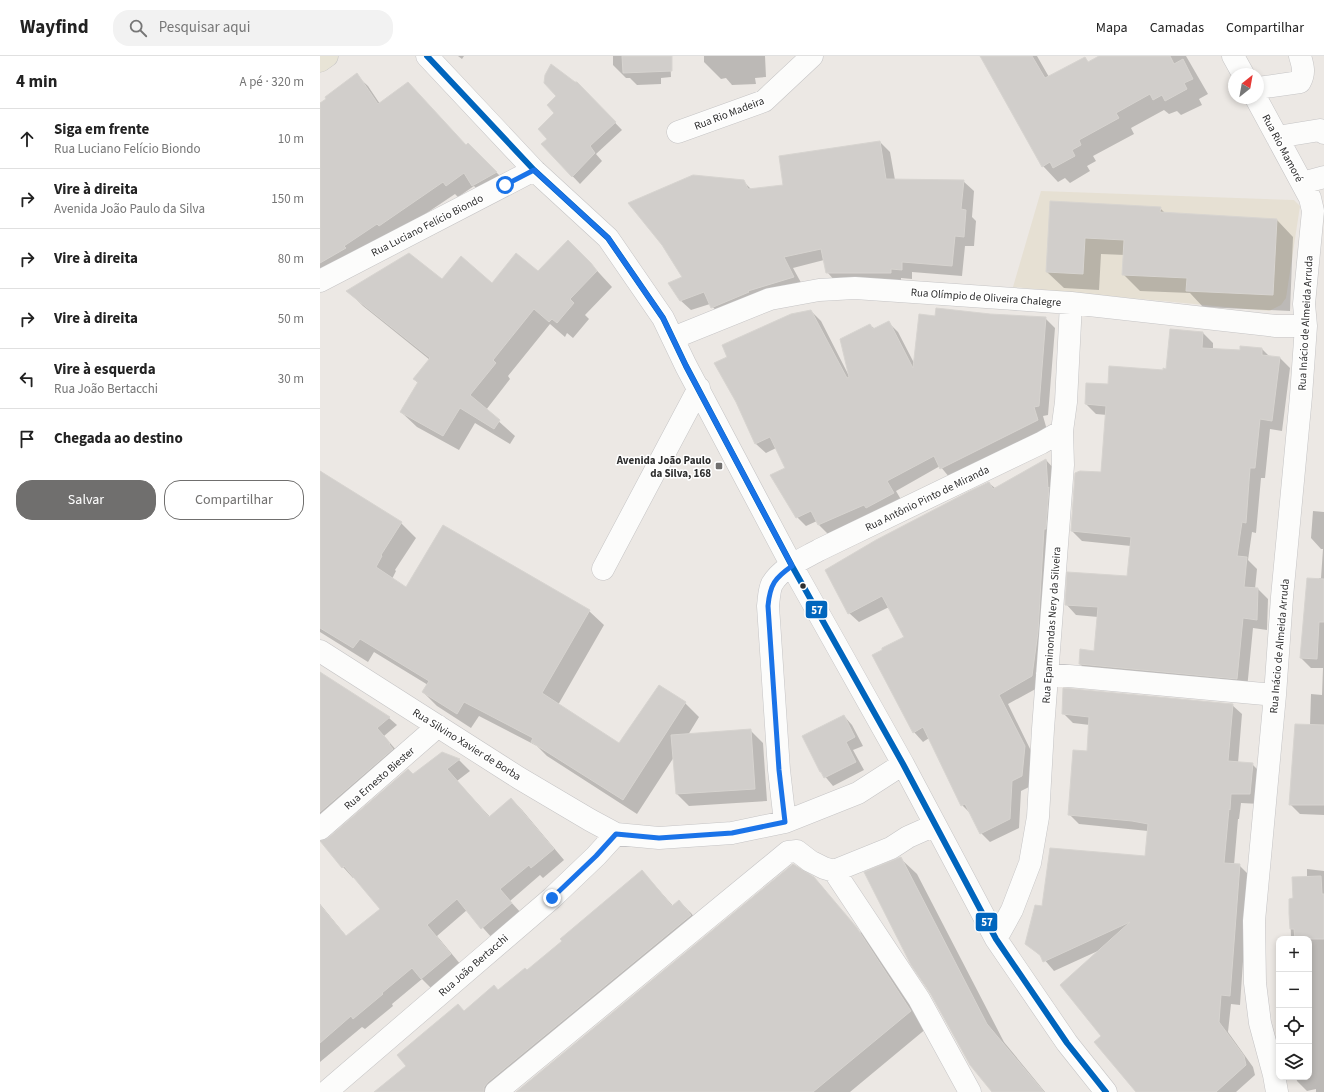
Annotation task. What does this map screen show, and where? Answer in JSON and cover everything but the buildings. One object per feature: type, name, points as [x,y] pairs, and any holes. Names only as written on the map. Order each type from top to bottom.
[{"type":"main road","points":[[320,61],[327,56]]},
{"type":"street","points":[[427,56],[534,170],[608,238],[663,318],[792,566],[903,764],[996,939],[1067,1043],[1106,1092]]},
{"type":"street","name":"Rua Rio Madeira","points":[[678,132],[764,102],[812,56]]},
{"type":"street","points":[[1233,56],[1240,68]]},
{"type":"street","points":[[1264,87],[1300,82],[1304,69],[1300,56]]},
{"type":"street","name":"Rua Rio Mamoré","points":[[1259,104],[1306,191]]},
{"type":"street","points":[[1277,137],[1320,130],[1324,133]]},
{"type":"street","name":"Rua Luciano Felício Biondo","points":[[320,281],[534,170]]},
{"type":"street","points":[[1306,191],[1324,177]]},
{"type":"street","name":"Rua Inácio de Almeida Arruda","points":[[1277,1092],[1260,1023],[1255,984],[1254,921],[1275,695],[1282,597],[1306,326],[1304,304],[1313,211],[1306,191]]},
{"type":"street","name":"Rua Olímpio de Oliveira Chalegre","points":[[673,338],[770,299],[819,290],[855,288],[1072,304],[1276,326],[1306,326]]},
{"type":"street","name":"Rua Epaminondas Nery da Silveira","points":[[996,939],[1012,910],[1030,863],[1038,817],[1063,466],[1062,431],[1066,402],[1072,304]]},
{"type":"street","points":[[603,569],[699,388]]},
{"type":"street","name":"Rua Antônio Pinto de Miranda","points":[[785,822],[779,770],[768,606],[769,593],[777,577],[818,550],[1041,443],[1062,431]]},
{"type":"street","name":"Rua Silvino Xavier de Borba","points":[[320,651],[519,778],[616,834]]},
{"type":"street","points":[[1047,674],[1275,695]]},
{"type":"street","name":"Rua Ernesto Biester","points":[[320,829],[438,726]]},
{"type":"street","points":[[616,834],[659,838],[732,833],[785,822],[858,793],[903,764]]},
{"type":"street","points":[[496,1092],[788,852],[797,851],[810,861],[834,871],[891,848],[908,837],[935,825]]},
{"type":"street","name":"Rua João Bertacchi","points":[[326,1092],[552,898],[596,856],[616,834]]},
{"type":"street","points":[[834,871],[920,999],[970,1092]]},
{"type":"shaded area","points":[[1041,191],[1294,200],[1300,206],[1286,298],[1281,305],[1269,311],[1013,287]]},
{"type":"transit line","name":"57","points":[[427,56],[534,170],[608,238],[663,318],[686,366],[792,566],[903,764],[996,939],[1067,1043],[1106,1092]]},
{"type":"place","name":"Avenida João Paulo da Silva, 168","points":[[719,466]]},
{"type":"route","points":[[505,185],[534,170],[608,238],[663,318],[686,366],[792,566],[777,577],[772,585],[769,593],[768,606],[779,770],[785,822],[732,833],[659,838],[616,834],[596,856],[552,898]]}]
